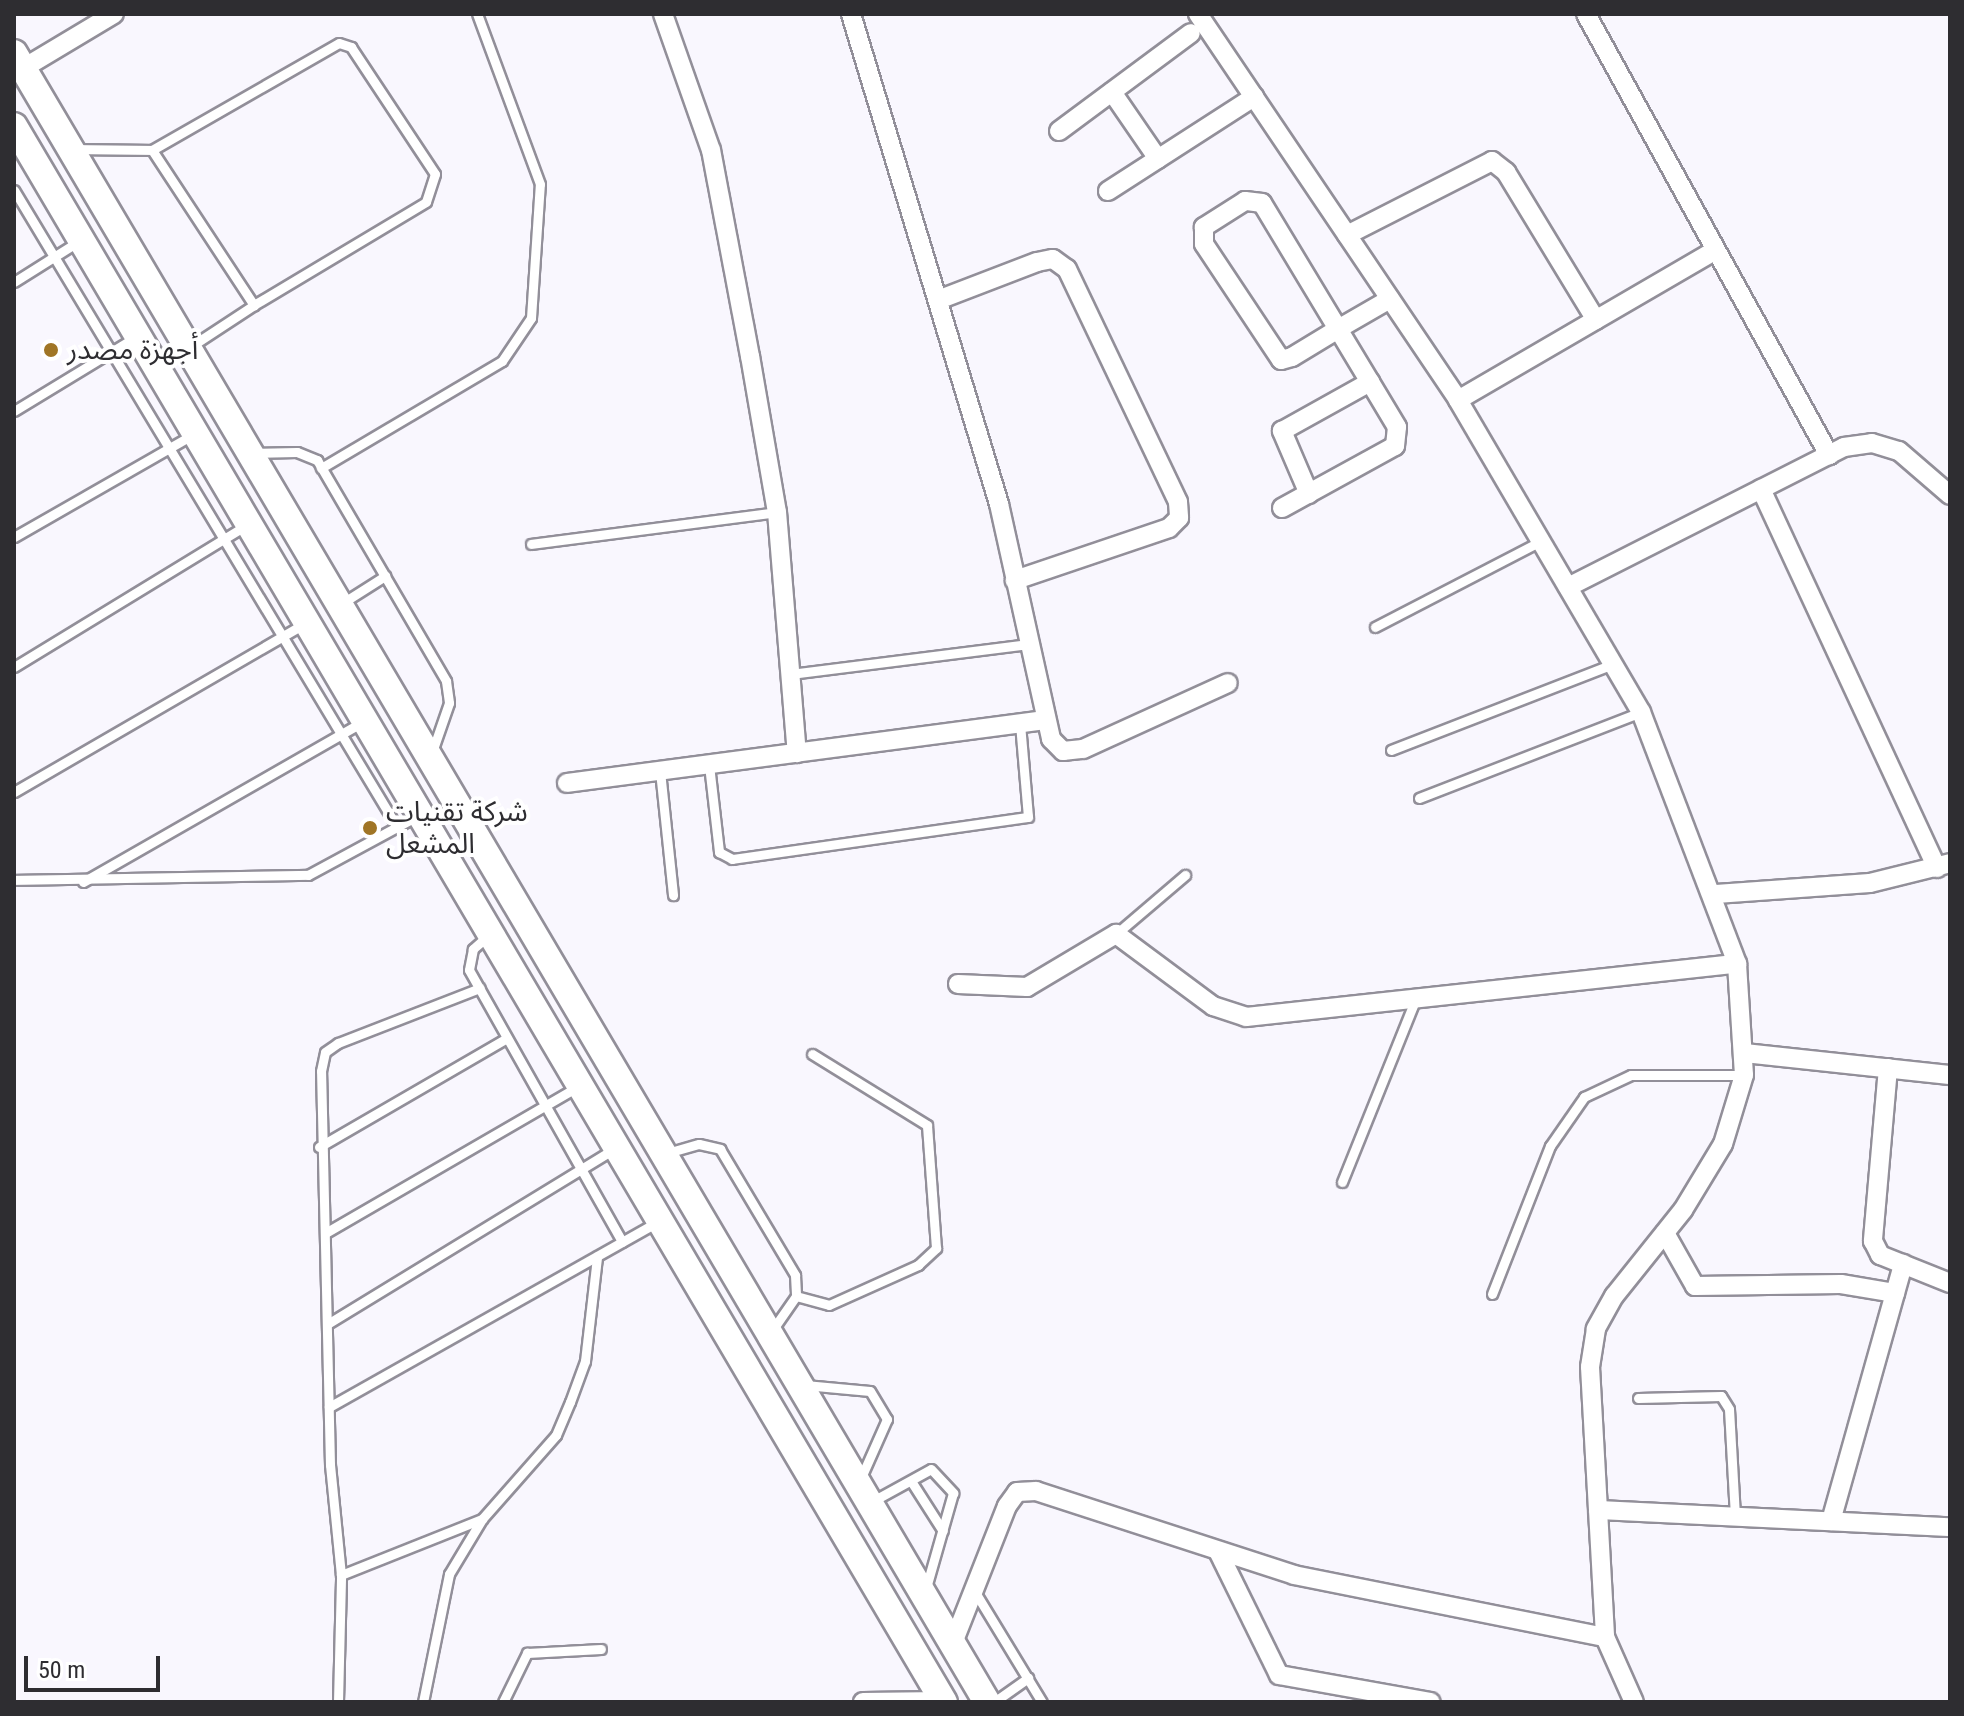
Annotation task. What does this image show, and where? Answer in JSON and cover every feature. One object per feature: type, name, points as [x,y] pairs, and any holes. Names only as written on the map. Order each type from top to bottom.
[{"type":"street","points":[[113,14],[18,61],[68,149],[344,602],[987,1702]]},
{"type":"street","points":[[663,14],[711,150],[777,512],[797,753]]},
{"type":"street","points":[[851,14],[938,300],[1015,580],[1044,720],[1063,751],[1083,749],[1228,683]]},
{"type":"street","points":[[1198,14],[1458,400],[1641,712],[1716,894],[1737,964],[1744,1075],[1723,1144],[1665,1233],[1596,1329],[1590,1367],[1605,1637],[1634,1702]]},
{"type":"street","points":[[1586,14],[1829,455]]},
{"type":"street","points":[[1059,131],[1191,33]]},
{"type":"street","points":[[1112,92],[1158,159]]},
{"type":"street","points":[[1108,191],[1254,97]]},
{"type":"street","points":[[14,126],[311,620],[943,1701],[863,1702]]},
{"type":"street","points":[[1347,235],[1473,164],[1492,161],[1506,172],[1596,320]]},
{"type":"street","points":[[1282,508],[1400,438],[1370,382],[1338,329],[1262,203],[1245,201],[1204,227],[1204,244],[1281,360],[1338,329],[1390,299]]},
{"type":"street","points":[[1458,400],[1716,250]]},
{"type":"street","points":[[938,300],[1037,262],[1053,259],[1067,269],[1178,502],[1179,518],[1169,528],[1015,580]]},
{"type":"street","points":[[1309,494],[1282,431],[1370,382]]},
{"type":"street","points":[[1568,587],[1829,455],[1872,443],[1899,451],[1950,495]]},
{"type":"street","points":[[1716,894],[1870,883],[1943,865],[1761,489]]},
{"type":"street","points":[[567,783],[1044,720]]},
{"type":"street","points":[[958,984],[1027,987],[1116,934],[1213,1006],[1246,1017],[1737,964]]},
{"type":"street","points":[[1744,1053],[1950,1075]]},
{"type":"street","points":[[1888,1068],[1873,1241],[1880,1255],[1950,1283]]},
{"type":"street","points":[[1665,1233],[1695,1286],[1841,1284],[1895,1293]]},
{"type":"street","points":[[1831,1521],[1903,1264]]},
{"type":"street","points":[[953,1643],[1017,1492],[1036,1491],[1294,1575],[1605,1637]]},
{"type":"street","points":[[1598,1510],[1950,1527]]},
{"type":"street","points":[[1219,1553],[1279,1675],[1431,1702]]},
{"type":"lane","points":[[321,468],[502,361],[531,318],[540,184],[477,14]]},
{"type":"lane","points":[[68,149],[152,150],[339,43],[351,47],[435,174],[426,202],[190,347]]},
{"type":"lane","points":[[152,150],[254,305]]},
{"type":"lane","points":[[14,190],[285,635],[397,827]]},
{"type":"lane","points":[[14,282],[81,239]]},
{"type":"lane","points":[[14,411],[138,336]]},
{"type":"lane","points":[[14,537],[198,431]]},
{"type":"lane","points":[[256,453],[307,453],[321,468],[385,576],[450,690],[432,752]]},
{"type":"lane","points":[[531,544],[777,512]]},
{"type":"lane","points":[[14,667],[253,522]]},
{"type":"lane","points":[[1375,627],[1541,541]]},
{"type":"lane","points":[[344,602],[385,576]]},
{"type":"lane","points":[[14,792],[311,620]]},
{"type":"lane","points":[[791,674],[1028,644]]},
{"type":"lane","points":[[1391,750],[1613,664]]},
{"type":"lane","points":[[1419,798],[1641,712]]},
{"type":"lane","points":[[80,884],[368,718]]},
{"type":"lane","points":[[709,765],[719,852],[732,859],[1028,817],[1020,723]]},
{"type":"lane","points":[[660,771],[673,895]]},
{"type":"lane","points":[[14,880],[80,884],[308,875],[423,812]]},
{"type":"lane","points":[[1116,934],[1185,875]]},
{"type":"lane","points":[[494,931],[468,959],[507,1038],[622,1242]]},
{"type":"lane","points":[[338,1702],[341,1575],[329,1407],[327,1232],[319,1147],[325,1052],[480,988]]},
{"type":"lane","points":[[1342,1182],[1415,1000]]},
{"type":"lane","points":[[319,1147],[507,1038]]},
{"type":"lane","points":[[796,1296],[829,1305],[918,1265],[936,1248],[927,1125],[812,1054]]},
{"type":"lane","points":[[1492,1294],[1550,1146],[1584,1097],[1631,1075],[1744,1075]]},
{"type":"lane","points":[[327,1232],[583,1084]]},
{"type":"lane","points":[[667,1153],[699,1144],[720,1149],[795,1275],[796,1296],[771,1332]]},
{"type":"lane","points":[[329,1323],[620,1145]]},
{"type":"lane","points":[[329,1407],[662,1218]]},
{"type":"lane","points":[[423,1702],[449,1574],[482,1519],[529,1471],[566,1413],[585,1361],[597,1257]]},
{"type":"lane","points":[[801,1384],[870,1391],[886,1426],[864,1493]]},
{"type":"lane","points":[[1638,1398],[1721,1396],[1729,1409],[1735,1517]]},
{"type":"lane","points":[[864,1493],[939,1471],[953,1493],[924,1595]]},
{"type":"lane","points":[[911,1481],[943,1531]]},
{"type":"lane","points":[[341,1575],[482,1519]]},
{"type":"lane","points":[[974,1589],[1042,1702]]},
{"type":"lane","points":[[503,1702],[527,1653],[601,1649]]},
{"type":"lane","points":[[994,1702],[1028,1678]]},
{"type":"place","name":"أجهزة مصدر","points":[[51,350]]},
{"type":"place","name":"شركة تقنيات المشعل","points":[[370,828]]}]
